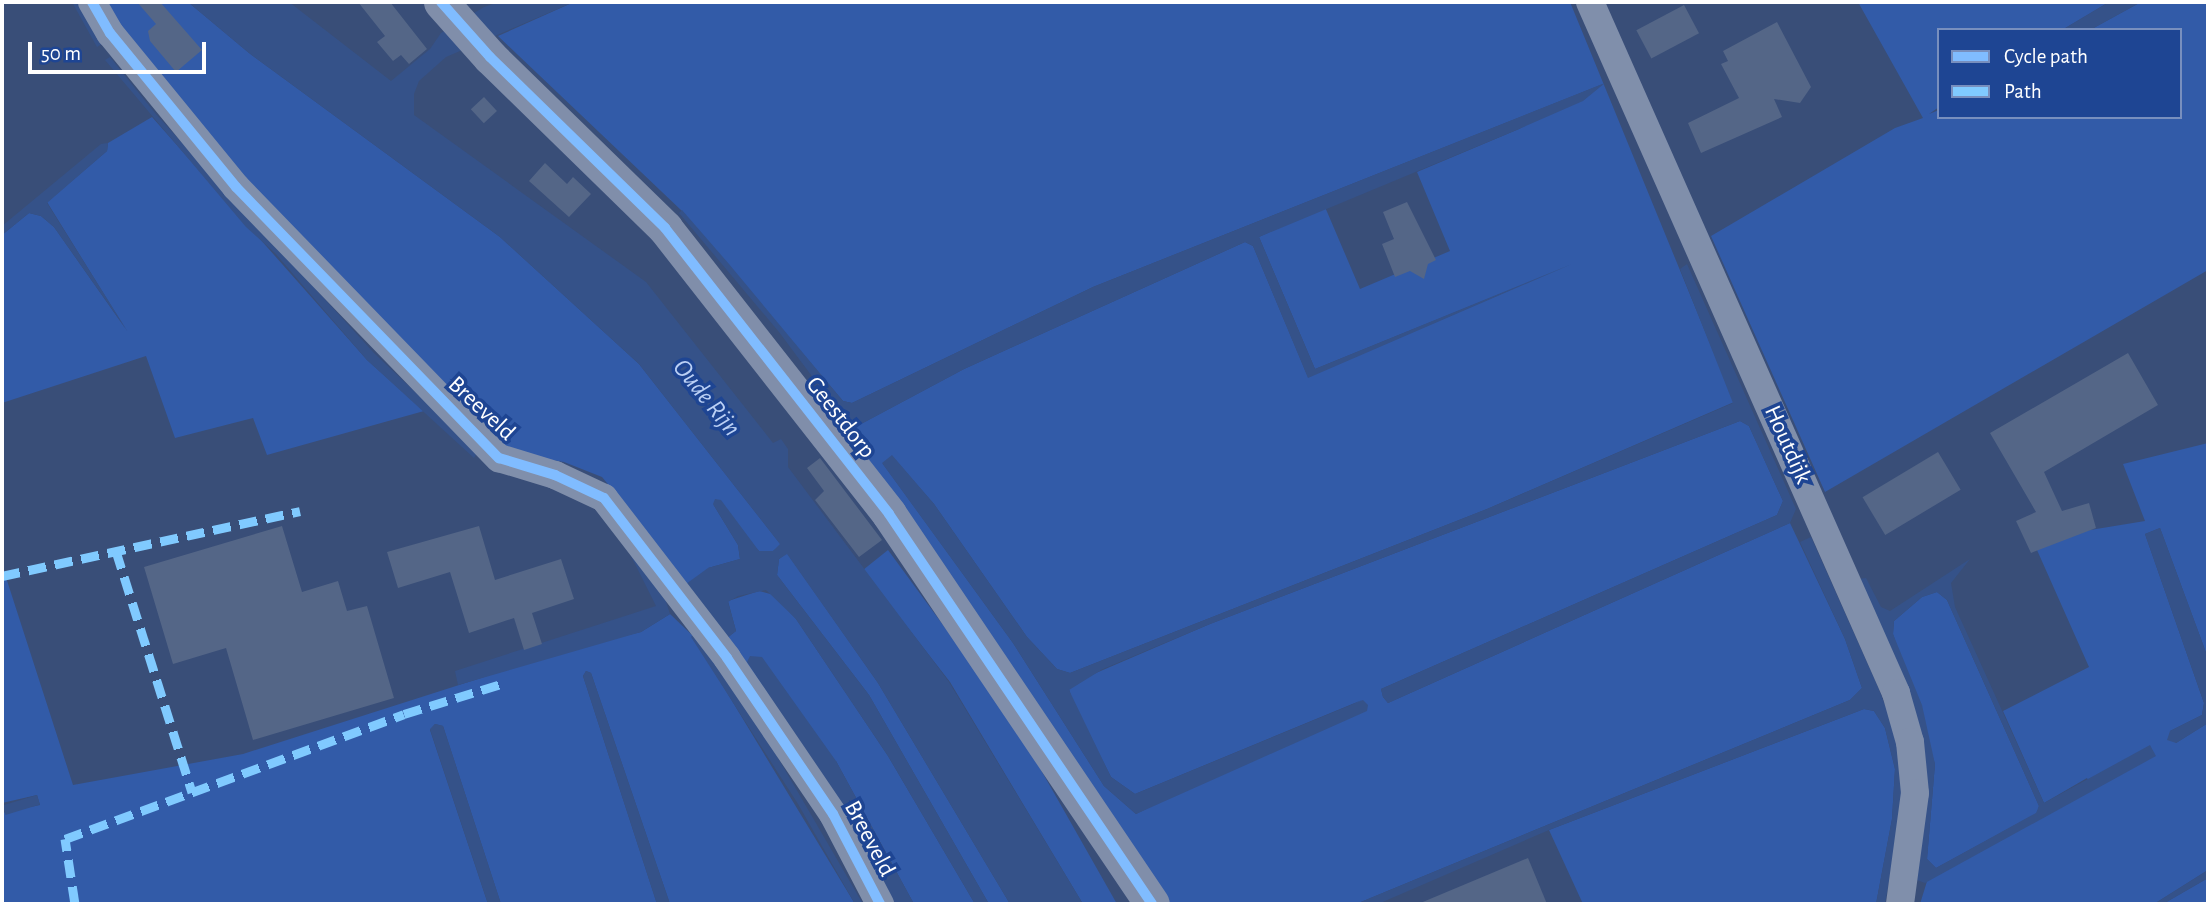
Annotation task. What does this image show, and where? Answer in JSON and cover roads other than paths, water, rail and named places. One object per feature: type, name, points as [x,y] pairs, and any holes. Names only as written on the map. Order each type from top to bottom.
[{"type":"main road","name":"Geestdorp","points":[[453,8],[490,57],[665,228],[890,514],[1152,904]]},
{"type":"street","name":"Breeveld","points":[[92,2],[110,33],[236,187],[499,458],[555,475],[604,498],[727,658],[825,802],[880,904]]},
{"type":"street","name":"Houtdijk","points":[[1590,2],[1896,693],[1910,742],[1915,793],[1900,904]]},
{"type":"water","points":[[72,2],[77,2],[102,44],[97,47]]},
{"type":"water","name":"Oude Rijn","points":[[188,2],[289,2],[391,81],[430,49],[441,33],[484,7],[499,2],[574,2],[446,57],[419,81],[414,94],[414,115],[646,282],[773,443],[781,439],[788,449],[788,467],[949,682],[1083,904],[1010,904],[878,683],[787,554],[779,559],[777,575],[869,695],[989,904],[975,904],[888,756],[796,619],[766,590],[738,596],[728,602],[736,631],[727,638],[686,584],[708,568],[740,559],[738,545],[713,504],[715,499],[721,500],[759,551],[773,551],[780,544],[639,364],[500,237],[249,53]]},
{"type":"water","points":[[2109,2],[2141,2],[2094,28],[2065,28]]},
{"type":"water","points":[[110,57],[155,113],[374,353],[468,442],[477,453],[474,458],[367,360],[275,253],[246,227],[105,60]]},
{"type":"water","points":[[1605,83],[1583,101],[1259,237],[1315,369],[1572,264],[1308,378],[1253,246],[1245,242],[964,369],[863,423],[846,422],[779,332],[679,213],[682,210],[843,401],[852,403],[1093,287]]},
{"type":"water","points":[[108,143],[107,151],[47,203],[128,332],[54,227],[41,216],[29,213],[2,235],[2,226],[101,144]]},
{"type":"water","points":[[1687,264],[1796,509],[1790,523],[1388,703],[1383,697],[1381,689],[1777,515],[1783,501],[1749,426],[1740,421],[1210,624],[1103,669],[1069,690],[1111,777],[1135,794],[1363,700],[1368,705],[1367,711],[1136,814],[1104,786],[1013,643],[882,463],[892,455],[934,504],[1027,637],[1057,669],[1070,673],[1487,509],[1733,403],[1680,269]]},
{"type":"water","points":[[2160,528],[2208,658],[2208,723],[2176,743],[2167,740],[2170,731],[2202,715],[2204,703],[2145,534]]},
{"type":"water","points":[[1811,537],[1878,687],[1895,731],[1903,768],[1900,818],[1885,904],[1876,904],[1892,819],[1895,769],[1885,728],[1874,711],[1864,709],[1549,830],[1378,904],[1356,904],[1850,700],[1862,688],[1845,639],[1800,542]]},
{"type":"water","points":[[625,544],[658,577],[670,614],[641,632],[458,685],[455,671],[656,606]]},
{"type":"water","points":[[1970,559],[1951,583],[1955,607],[2044,803],[2150,745],[2156,756],[1925,883],[1917,880],[1927,802],[1859,579],[1866,578],[1881,607],[1890,611]],"holes":[[[1937,592],[1947,600],[2039,806],[2036,813],[1936,868],[1927,859],[1935,764],[1922,705],[1893,634],[1894,621],[1922,597]]]},
{"type":"water","points":[[694,633],[767,739],[863,904],[855,904],[798,804],[691,637]]},
{"type":"water","points":[[750,656],[762,657],[836,761],[914,904],[893,904],[822,776],[747,662]]},
{"type":"water","points":[[586,671],[591,673],[670,904],[657,904],[583,676]]},
{"type":"water","points":[[435,724],[443,726],[501,904],[488,904],[430,729]]},
{"type":"water","points":[[37,795],[40,805],[5,815],[3,806]]},
{"type":"water","points":[[2208,870],[2208,878],[2163,904],[2154,904]]}]
